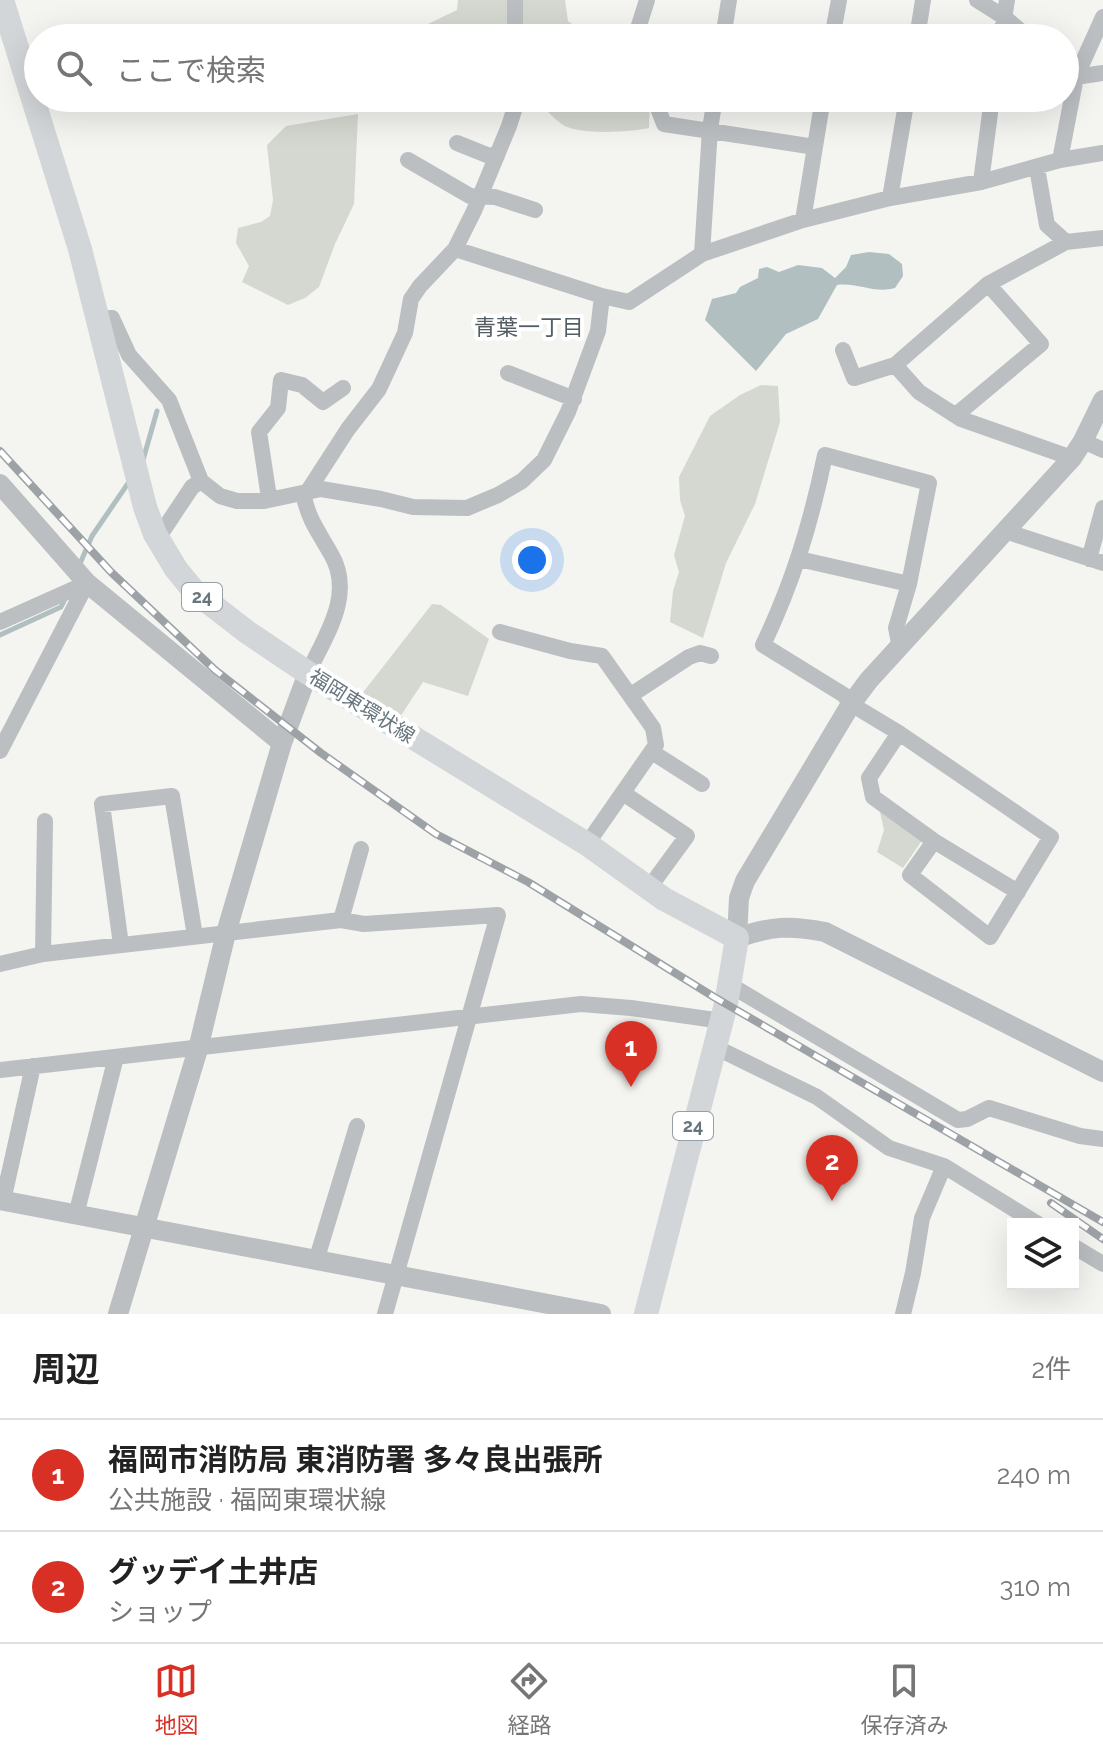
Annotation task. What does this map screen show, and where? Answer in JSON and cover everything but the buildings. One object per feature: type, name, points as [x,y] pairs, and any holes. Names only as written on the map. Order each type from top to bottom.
[{"type":"main road","name":"福岡東環状線","points":[[5,2],[10,47],[24,85]]},
{"type":"main road","name":"福岡東環状線","points":[[34,112],[64,195],[145,507],[176,569],[194,591],[308,673],[587,844],[649,888],[737,938]]},
{"type":"main road","name":"24","points":[[646,1314],[722,1021],[737,938]]},
{"type":"street","points":[[515,0],[515,24]]},
{"type":"street","points":[[639,24],[647,0]]},
{"type":"street","points":[[725,24],[729,0]]},
{"type":"street","points":[[835,24],[839,0]]},
{"type":"street","points":[[919,24],[923,0]]},
{"type":"street","points":[[977,0],[1005,8],[1018,24]]},
{"type":"street","points":[[1079,57],[1103,17]]},
{"type":"street","points":[[1079,72],[1103,73]]},
{"type":"street","points":[[118,1314],[198,1049],[226,933],[282,743],[308,673],[338,609],[341,588],[333,556],[315,531],[304,497],[348,429],[379,389],[405,333],[411,299],[455,249],[497,156],[513,112]]},
{"type":"street","points":[[659,112],[664,124],[815,147]]},
{"type":"street","points":[[702,254],[713,112]]},
{"type":"street","points":[[803,220],[821,112]]},
{"type":"street","points":[[890,198],[905,112]]},
{"type":"street","points":[[981,182],[990,112]]},
{"type":"street","points":[[1060,160],[1065,112]]},
{"type":"street","points":[[457,143],[497,156]]},
{"type":"street","points":[[455,249],[629,302],[702,254],[803,220],[890,198],[981,182],[1060,160],[1103,153]]},
{"type":"street","points":[[408,160],[450,186],[479,198],[495,197],[535,210]]},
{"type":"street","points":[[1037,168],[1047,225],[1066,242]]},
{"type":"street","points":[[843,350],[854,378],[895,365],[988,284],[1066,242],[1103,238]]},
{"type":"street","points":[[956,415],[1041,344],[988,284]]},
{"type":"street","points":[[98,319],[112,318],[129,355],[169,400],[201,481],[220,496],[237,501],[272,499],[321,489],[413,507],[467,508],[522,481],[544,460],[574,399],[598,331],[602,296]]},
{"type":"street","points":[[895,365],[919,392],[961,419],[1088,437],[1103,450]]},
{"type":"street","points":[[508,373],[574,399]]},
{"type":"street","points":[[272,499],[268,491],[259,432],[278,408],[281,380],[302,385],[323,402],[343,388]]},
{"type":"street","points":[[1103,400],[1088,437],[869,680],[851,704],[745,881],[739,898],[737,938],[765,928],[793,926],[825,932],[1103,1072]]},
{"type":"street","points":[[900,648],[896,628],[909,584],[929,483],[825,455],[799,559],[788,592],[763,645],[844,695],[851,704],[899,733],[1051,837],[990,937],[910,875],[934,841]]},
{"type":"street","points":[[158,538],[192,487],[201,481]]},
{"type":"street","points":[[0,484],[87,583],[282,743]]},
{"type":"street","points":[[1005,531],[1096,561],[1103,508]]},
{"type":"street","points":[[799,559],[909,584]]},
{"type":"street","points":[[0,622],[87,583]]},
{"type":"street","points":[[0,751],[87,583]]},
{"type":"street","points":[[500,632],[570,651],[602,656],[653,728],[656,745],[587,844]]},
{"type":"street","points":[[631,695],[689,657],[700,653],[711,656]]},
{"type":"street","points":[[899,733],[869,778],[873,797],[934,841],[1018,892]]},
{"type":"street","points":[[652,752],[702,784]]},
{"type":"street","points":[[623,793],[687,836],[649,888]]},
{"type":"street","points":[[121,945],[102,804],[172,796],[195,936]]},
{"type":"street","points":[[43,954],[45,821]]},
{"type":"street","points":[[341,920],[361,849]]},
{"type":"street","points":[[0,964],[43,954],[341,920],[364,924],[498,915],[385,1314]]},
{"type":"street","points":[[730,985],[958,1120],[989,1108],[1080,1136],[1103,1139]]},
{"type":"street","points":[[0,1070],[581,1004],[722,1021]]},
{"type":"street","points":[[715,1047],[817,1097],[889,1148],[944,1166],[1028,1218]]},
{"type":"street","points":[[76,1215],[116,1057]]},
{"type":"street","points":[[33,1066],[2,1200],[601,1314]]},
{"type":"street","points":[[316,1261],[357,1126]]},
{"type":"street","points":[[903,1314],[922,1218],[944,1166]]},
{"type":"street","points":[[1079,1250],[1103,1264]]},
{"type":"shaded area","points":[[458,0],[565,0],[568,21],[572,24],[428,24],[457,10]]},
{"type":"shaded area","points":[[549,112],[650,112],[649,128],[630,131],[583,131],[565,126]]},
{"type":"shaded area","points":[[358,114],[354,204],[319,287],[305,298],[288,305],[242,282],[249,266],[236,243],[238,228],[261,222],[270,216],[273,200],[267,145],[286,126]]},
{"type":"shaded area","points":[[869,252],[889,254],[902,264],[903,276],[895,288],[880,290],[837,285],[818,319],[786,334],[756,371],[705,320],[712,299],[736,293],[740,287],[758,278],[759,269],[767,267],[779,272],[798,265],[822,268],[835,278],[846,267],[851,255]]},
{"type":"shaded area","points":[[761,385],[778,386],[780,422],[755,504],[726,563],[703,638],[670,622],[673,591],[679,572],[674,555],[685,516],[680,500],[679,477],[710,416]]},
{"type":"shaded area","points":[[432,604],[441,605],[489,639],[468,696],[423,682],[400,717],[361,695]]},
{"type":"shaded area","points":[[880,812],[923,839],[903,868],[877,852],[884,830]]},
{"type":"waterway","points":[[143,460],[157,411]]},
{"type":"waterway","points":[[79,566],[92,536],[131,479]]},
{"type":"waterway","points":[[0,635],[61,607],[66,597]]},
{"type":"railway","points":[[0,451],[111,572],[215,670],[321,753],[436,834],[528,882],[714,997],[1103,1222]]},
{"type":"railway","points":[[1051,1203],[1103,1239]]},
{"type":"place","name":"福岡市消防局 東消防署 多々良出張所","points":[[631,1087]]},
{"type":"place","name":"グッデイ土井店","points":[[832,1201]]},
{"type":"district","name":"青葉一丁目","points":[[529,327]]}]
